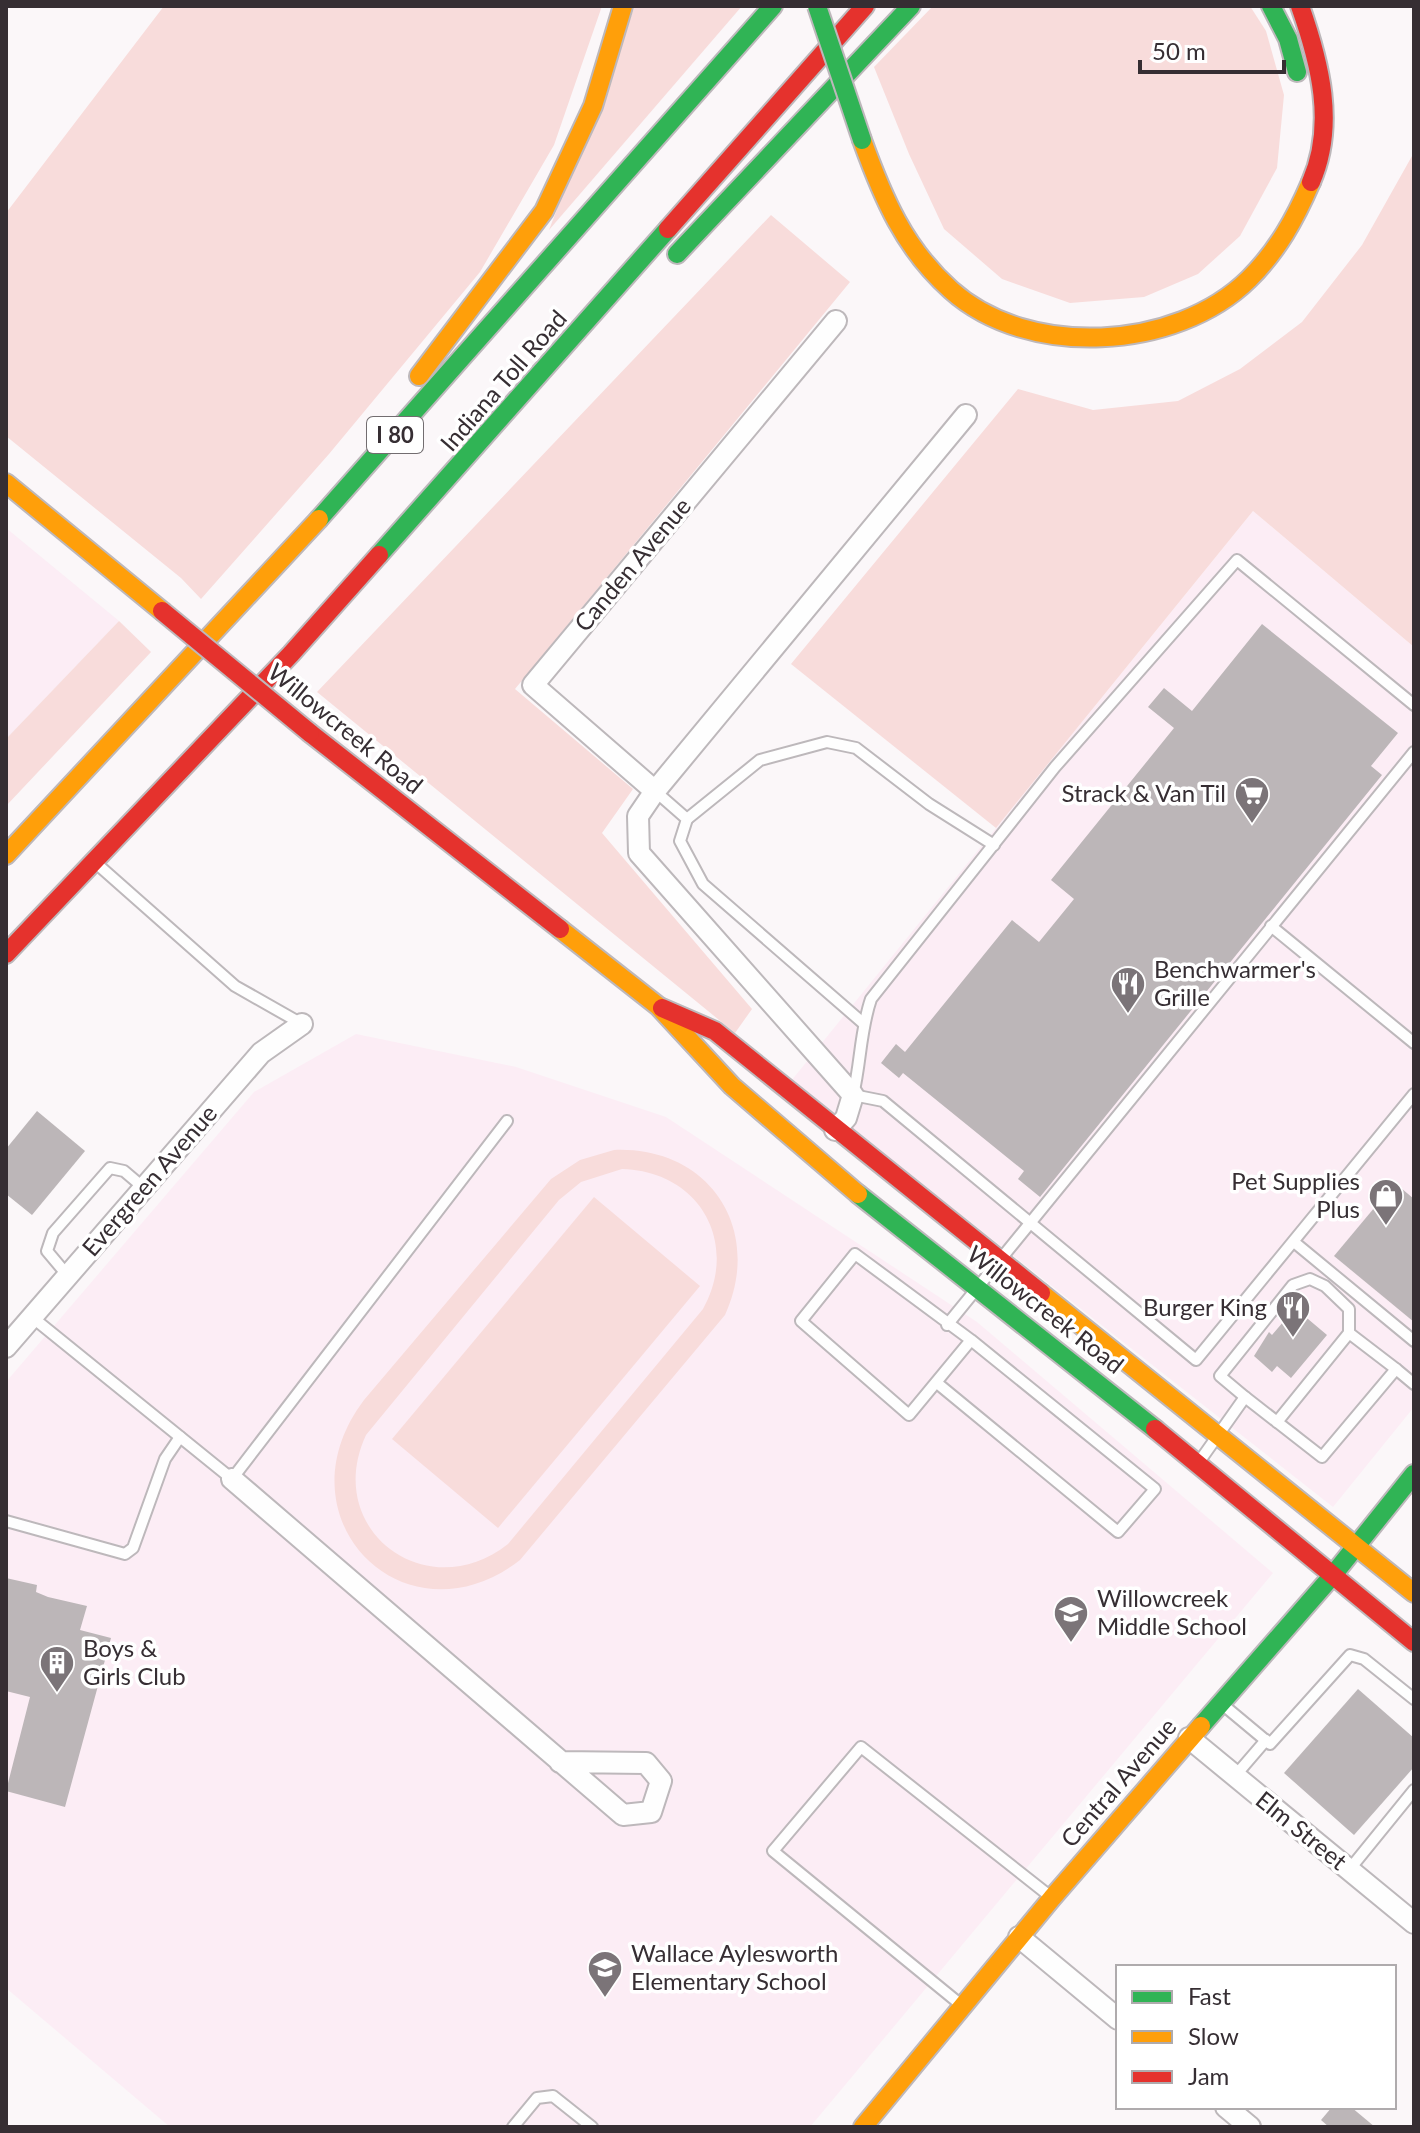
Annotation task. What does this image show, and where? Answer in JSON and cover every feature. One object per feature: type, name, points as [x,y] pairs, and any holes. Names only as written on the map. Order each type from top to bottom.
[{"type":"main road","points":[[335,502],[384,419],[483,296],[544,211],[593,106],[623,6]]},
{"type":"main road","name":"Indiana Toll Road","points":[[6,855],[335,502],[773,6]]},
{"type":"main road","points":[[817,6],[889,211],[906,241],[932,272],[968,302],[1006,323],[1056,337],[1108,340],[1157,333],[1199,316],[1237,293],[1274,254],[1303,207],[1319,164],[1323,112],[1321,73],[1300,6]]},
{"type":"main road","points":[[837,6],[877,124]]},
{"type":"main road","name":"Indiana Toll Road","points":[[6,954],[291,654],[460,467],[865,6]]},
{"type":"main road","points":[[664,268],[911,6]]},
{"type":"main road","points":[[1271,6],[1288,39],[1301,93]]},
{"type":"main road","points":[[1091,318],[1147,314],[1206,287],[1240,259],[1267,226],[1289,184]]},
{"type":"main road","points":[[460,467],[588,347]]},
{"type":"main road","name":"Willowcreek Road","points":[[6,483],[310,733],[658,1006],[701,1058],[820,1164],[1199,1462],[1414,1642]]},
{"type":"main road","name":"Willowcreek Road","points":[[658,1006],[715,1031],[1414,1593]]},
{"type":"main road","name":"Central Avenue","points":[[863,2127],[1019,1937],[1333,1575],[1414,1474]]},
{"type":"street","name":"Canden Avenue","points":[[655,791],[533,685],[836,321]]},
{"type":"street","points":[[835,1130],[846,1118],[853,1095],[639,853],[638,816],[655,791],[966,415]]},
{"type":"street","name":"Evergreen Avenue","points":[[6,1347],[261,1053],[302,1024]]},
{"type":"street","points":[[232,1479],[560,1762],[623,1815],[651,1812],[661,1781],[646,1763],[560,1762]]},
{"type":"street","name":"Elm Street","points":[[1189,1738],[1414,1923]]},
{"type":"street","points":[[1019,1937],[1116,2017]]},
{"type":"street","points":[[1228,2109],[1250,2127]]},
{"type":"lane","points":[[1414,705],[1237,560],[1055,767],[871,999],[863,1023],[860,1066],[853,1095],[883,1101],[1196,1360],[1414,1094]]},
{"type":"lane","points":[[863,1023],[746,926],[703,884],[680,841],[687,819],[760,760],[827,742],[856,748],[929,804],[994,845]]},
{"type":"lane","points":[[947,1325],[1027,1223],[1414,752]]},
{"type":"lane","points":[[655,791],[687,819]]},
{"type":"lane","points":[[94,862],[235,986],[302,1024]]},
{"type":"lane","points":[[1271,926],[1414,1043]]},
{"type":"lane","points":[[32,1317],[232,1479],[507,1121]]},
{"type":"lane","points":[[68,1276],[47,1251],[53,1233],[110,1168],[124,1171],[144,1188]]},
{"type":"lane","points":[[1294,1242],[1414,1341]]},
{"type":"lane","points":[[937,1383],[1118,1532],[1155,1489],[971,1340],[855,1254],[801,1321],[909,1415],[971,1340]]},
{"type":"lane","points":[[1277,1422],[1349,1333],[1349,1309],[1339,1298],[1310,1279],[1293,1285],[1220,1376],[1245,1397],[1277,1422],[1322,1457],[1396,1369]]},
{"type":"lane","points":[[1349,1333],[1412,1378]]},
{"type":"lane","points":[[1199,1462],[1245,1397]]},
{"type":"lane","points":[[6,1521],[125,1554],[133,1548],[165,1459],[180,1437]]},
{"type":"lane","points":[[1220,1702],[1270,1744],[1350,1655],[1364,1659],[1414,1699]]},
{"type":"lane","points":[[1235,1776],[1266,1740]]},
{"type":"lane","points":[[963,2006],[773,1851],[861,1747],[1052,1898]]},
{"type":"lane","points":[[1349,1870],[1414,1790]]},
{"type":"lane","points":[[513,2127],[537,2098],[553,2096],[590,2126]]},
{"type":"shaded area","points":[[164,6],[602,6],[554,145],[480,272],[329,454],[201,599],[181,578],[6,436],[6,213]]},
{"type":"shaded area","points":[[635,6],[742,6],[549,230]]},
{"type":"shaded area","points":[[933,6],[1250,6],[1266,31],[1284,95],[1277,168],[1240,236],[1198,274],[1144,297],[1070,303],[1002,279],[944,229],[874,67]]},
{"type":"shaded area","points":[[1414,145],[1414,647],[1253,511],[996,828],[791,664],[1018,389],[1093,410],[1178,401],[1240,369],[1302,322],[1362,245],[1412,156]]},
{"type":"shaded area","points":[[771,215],[850,282],[515,689],[633,789],[602,833],[752,1009],[735,1033],[317,692]]},
{"type":"shaded area","points":[[1253,511],[1414,647],[1414,1407],[1333,1507],[791,1081]]},
{"type":"shaded area","points":[[6,528],[119,621],[6,739]]},
{"type":"shaded area","points":[[119,621],[151,652],[6,806],[6,739]]},
{"type":"shaded area","points":[[356,1034],[516,1067],[666,1117],[977,1322],[1273,1573],[810,2127],[170,2127],[6,1988],[6,1382],[254,1092]]},
{"type":"shaded area","points":[[614,1150],[648,1152],[677,1162],[701,1178],[720,1199],[732,1224],[737,1252],[735,1283],[725,1315],[520,1560],[477,1584],[435,1589],[397,1580],[366,1558],[344,1526],[335,1487],[340,1444],[364,1400],[551,1179],[580,1160]],"holes":[[[622,1169],[649,1173],[672,1182],[691,1197],[705,1215],[714,1236],[717,1259],[713,1284],[703,1309],[508,1544],[477,1562],[445,1567],[416,1563],[390,1549],[370,1528],[358,1501],[356,1470],[366,1435],[559,1200],[581,1182]]]},
{"type":"shaded area","points":[[594,1197],[700,1286],[498,1528],[392,1439]]},
{"type":"building","points":[[1262,624],[1398,733],[1371,766],[1382,775],[1040,1197],[1018,1179],[1024,1171],[903,1073],[899,1078],[881,1063],[896,1044],[905,1052],[1012,920],[1039,942],[1074,899],[1051,880],[1174,728],[1148,707],[1164,688],[1192,711]]},
{"type":"building","points":[[37,1111],[85,1151],[32,1215],[6,1194],[6,1149]]},
{"type":"building","name":"Pet Supplies Plus","points":[[1395,1183],[1414,1199],[1414,1322],[1334,1256]]},
{"type":"building","name":"Burger King","points":[[1295,1308],[1327,1335],[1291,1378],[1277,1366],[1272,1372],[1254,1356],[1269,1332],[1272,1335]]},
{"type":"building","name":"Boys & Girls Club","points":[[6,1578],[37,1585],[36,1592],[48,1597],[87,1606],[80,1630],[111,1638],[65,1807],[6,1791],[30,1697],[6,1691]]},
{"type":"building","points":[[1358,1689],[1414,1738],[1414,1767],[1354,1835],[1284,1773]]},
{"type":"building","points":[[1330,2109],[1353,2109],[1375,2127],[1329,2127],[1321,2120]]},
{"type":"traffic: fast","points":[[319,519],[773,6]]},
{"type":"traffic: fast","points":[[817,6],[862,140]]},
{"type":"traffic: fast","points":[[677,254],[911,6]]},
{"type":"traffic: fast","points":[[1271,6],[1288,39],[1297,72]]},
{"type":"traffic: fast","points":[[379,555],[668,229]]},
{"type":"traffic: fast","points":[[858,1194],[1155,1429]]},
{"type":"traffic: fast","points":[[1201,1726],[1333,1575],[1414,1474]]},
{"type":"traffic: slow","points":[[419,376],[544,211],[593,106],[623,6]]},
{"type":"traffic: slow","points":[[862,140],[897,221],[920,257],[951,290],[983,312],[1020,328],[1060,336],[1102,337],[1143,332],[1182,321],[1218,303],[1249,279],[1269,257],[1292,221],[1311,182]]},
{"type":"traffic: slow","points":[[6,483],[162,611]]},
{"type":"traffic: slow","points":[[6,855],[319,519]]},
{"type":"traffic: slow","points":[[560,929],[658,1006],[732,1086],[858,1194]]},
{"type":"traffic: slow","points":[[1041,1293],[1414,1593]]},
{"type":"traffic: slow","points":[[863,2127],[1052,1898],[1201,1726]]},
{"type":"traffic: jam","points":[[668,229],[865,6]]},
{"type":"traffic: jam","points":[[1300,6],[1319,72],[1324,116],[1319,160],[1311,182]]},
{"type":"traffic: jam","points":[[6,954],[291,654],[379,555]]},
{"type":"traffic: jam","points":[[162,611],[310,733]]},
{"type":"traffic: jam","points":[[310,733],[560,929]]},
{"type":"traffic: jam","points":[[662,1008],[715,1031],[1041,1293]]},
{"type":"traffic: jam","points":[[1155,1429],[1414,1642]]},
{"type":"place","name":"Strack & Van Til","points":[[1252,825]]},
{"type":"place","name":"Benchwarmer's Grille","points":[[1128,1015]]},
{"type":"place","name":"Pet Supplies Plus","points":[[1386,1227]]},
{"type":"place","name":"Burger King","points":[[1293,1339]]},
{"type":"place","name":"Willowcreek Middle School","points":[[1071,1644]]},
{"type":"place","name":"Boys & Girls Club","points":[[57,1694]]},
{"type":"place","name":"Wallace Aylesworth Elementary School","points":[[605,1999]]}]
